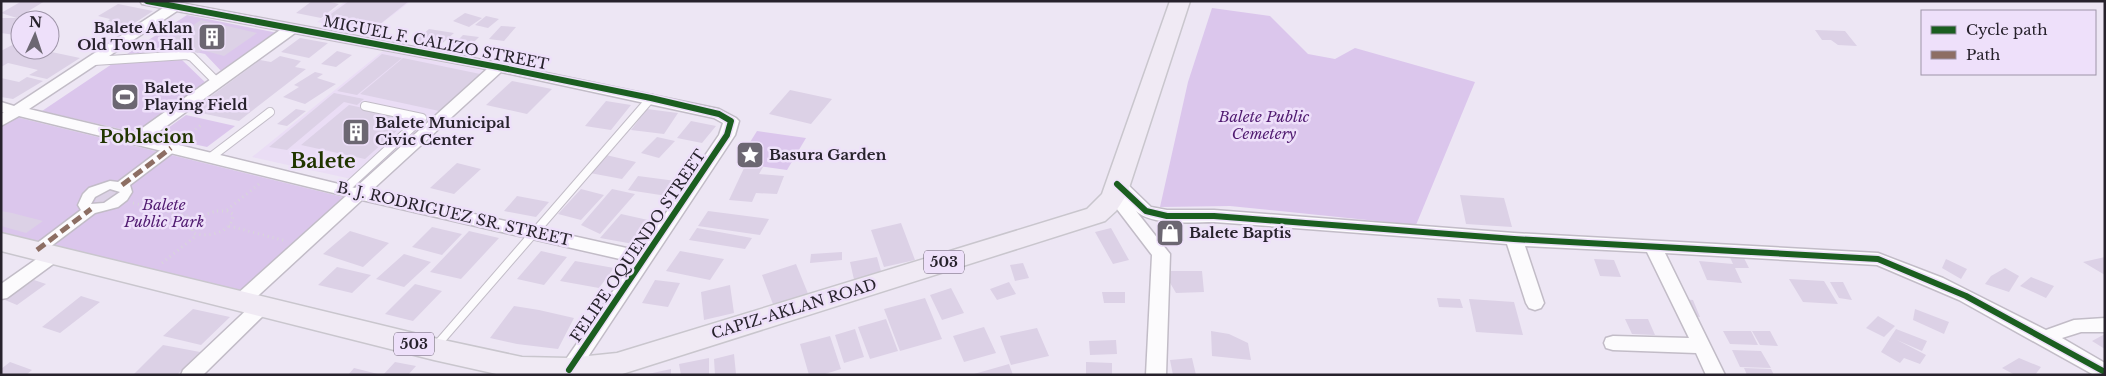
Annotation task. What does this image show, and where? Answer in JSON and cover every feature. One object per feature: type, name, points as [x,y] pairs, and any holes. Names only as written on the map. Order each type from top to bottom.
[{"type":"main road","name":"CAPIZ-AKLAN ROAD","points":[[252,303],[434,349],[522,368],[569,370],[617,364],[1096,215],[1107,207],[1116,190],[1180,1]]},
{"type":"main road","name":"503","points":[[1,242],[252,303]]},
{"type":"street","name":"MIGUEL F. CALIZO STREET","points":[[147,1],[498,67],[651,98],[719,114],[731,121],[728,135]]},
{"type":"street","points":[[1,121],[9,109],[94,61],[174,7]]},
{"type":"street","points":[[137,140],[291,29]]},
{"type":"street","points":[[190,375],[352,191],[498,67]]},
{"type":"street","name":"B. J. RODRIGUEZ SR. STREET","points":[[9,109],[644,258]]},
{"type":"street","name":"FELIPE OQUENDO STREET","points":[[569,370],[728,135]]},
{"type":"street","points":[[91,209],[84,205],[84,201],[91,193],[110,185],[122,185],[171,148]]},
{"type":"street","points":[[1,293],[91,209],[110,206],[120,200],[126,192],[122,185]]},
{"type":"street","points":[[1116,190],[1146,211],[1167,216],[1214,216],[1514,239],[1878,259],[1953,290],[2046,338],[2105,372]]},
{"type":"street","points":[[1116,190],[1161,254],[1156,375]]},
{"type":"street","points":[[1514,239],[1535,303]]},
{"type":"street","points":[[1654,246],[1716,375]]},
{"type":"street","points":[[2046,338],[2067,327],[2088,324],[2105,325]]},
{"type":"street","points":[[1613,343],[1701,346]]},
{"type":"lane","points":[[94,61],[187,55],[192,57],[217,82]]},
{"type":"lane","points":[[434,349],[651,98]]},
{"type":"lane","points":[[352,191],[422,118],[365,106]]},
{"type":"lane","points":[[211,157],[270,112]]},
{"type":"path","points":[[197,235],[193,233],[192,226],[198,219],[211,212],[227,210],[274,172]]},
{"type":"path","points":[[120,200],[198,219]]},
{"type":"path","points":[[145,277],[197,235],[210,235],[228,226],[234,217],[227,210]]},
{"type":"path","points":[[228,226],[303,246]]},
{"type":"shaded area","points":[[346,1],[411,1],[369,33],[317,22]]},
{"type":"shaded area","points":[[383,51],[490,72],[365,182],[252,157]]},
{"type":"green space","name":"Balete Public Cemetery","points":[[1212,8],[1270,16],[1308,54],[1335,59],[1355,48],[1475,82],[1416,225],[1230,206],[1160,207],[1188,82]]},
{"type":"green space","points":[[187,15],[278,33],[223,73],[205,54],[182,49],[127,54]]},
{"type":"green space","name":"Balete Playing Field","points":[[182,60],[207,84],[138,133],[42,111],[112,64]]},
{"type":"green space","points":[[186,115],[235,126],[207,147],[157,136]]},
{"type":"green space","name":"Balete Public Park","points":[[16,117],[347,198],[242,294],[1,234],[1,126]]},
{"type":"green space","points":[[757,131],[806,138],[787,170],[737,163]]},
{"type":"building","points":[[22,1],[45,1],[30,10],[10,10],[10,16],[1,13]]},
{"type":"building","points":[[312,1],[326,1],[339,4],[321,18],[296,13]]},
{"type":"building","points":[[349,1],[409,1],[374,29],[324,19]]},
{"type":"building","points":[[118,4],[153,11],[130,26],[108,21],[110,19],[98,16]]},
{"type":"building","points":[[465,13],[482,18],[469,27],[453,21]]},
{"type":"building","points":[[486,16],[499,19],[488,28],[475,25]]},
{"type":"building","points":[[1,18],[10,18],[10,34],[1,33]]},
{"type":"building","name":"Balete Aklan Old Town Hall","points":[[201,20],[257,33],[224,56],[202,50],[198,53],[185,50],[190,47],[167,42]]},
{"type":"building","points":[[501,26],[516,27],[504,41],[489,39]]},
{"type":"building","points":[[429,29],[454,33],[438,47],[413,43]]},
{"type":"building","points":[[1815,30],[1845,31],[1857,46],[1838,45],[1831,40],[1822,40]]},
{"type":"building","points":[[463,35],[479,37],[467,49],[451,47]]},
{"type":"building","points":[[300,38],[328,43],[309,58],[281,52]]},
{"type":"building","points":[[10,46],[10,60],[60,60],[60,54],[80,58],[47,79],[29,75],[38,70],[8,63],[1,67],[1,51]]},
{"type":"building","points":[[337,51],[352,55],[336,67],[321,64]]},
{"type":"building","points":[[382,54],[402,58],[357,95],[337,91]]},
{"type":"building","points":[[280,56],[301,61],[295,67],[306,69],[239,121],[191,111],[260,60],[271,62]]},
{"type":"building","points":[[403,58],[485,75],[444,112],[360,94]]},
{"type":"building","points":[[315,72],[323,74],[317,78],[336,84],[305,104],[283,97],[299,87],[294,85]]},
{"type":"building","points":[[27,77],[43,81],[13,99],[1,97],[1,78],[19,82]]},
{"type":"building","points":[[512,81],[552,89],[527,114],[486,105]]},
{"type":"building","points":[[790,90],[832,99],[811,124],[769,114]]},
{"type":"building","points":[[334,93],[364,99],[357,105],[344,102],[287,150],[269,147]]},
{"type":"building","points":[[606,101],[631,105],[611,130],[585,126]]},
{"type":"building","name":"Balete Municipal Civic Center","points":[[349,105],[411,118],[365,159],[301,145]]},
{"type":"building","points":[[296,109],[306,111],[287,126],[277,124]]},
{"type":"building","points":[[647,109],[678,113],[664,134],[631,130]]},
{"type":"building","points":[[691,121],[716,126],[702,143],[677,138]]},
{"type":"building","points":[[657,137],[675,141],[659,158],[641,153]]},
{"type":"building","points":[[606,155],[636,162],[622,179],[590,173]]},
{"type":"building","points":[[457,163],[481,169],[454,194],[430,188]]},
{"type":"building","points":[[745,166],[763,167],[759,174],[784,176],[777,194],[756,193],[752,202],[729,200]]},
{"type":"building","points":[[638,176],[676,181],[667,196],[628,190]]},
{"type":"building","points":[[113,189],[117,193],[112,199],[104,202],[95,202],[96,196],[106,190]]},
{"type":"building","points":[[581,189],[604,195],[581,220],[558,214]]},
{"type":"building","points":[[612,189],[635,194],[600,234],[581,225]]},
{"type":"building","points":[[1460,195],[1504,198],[1512,227],[1466,224]]},
{"type":"building","points":[[517,196],[549,202],[536,217],[504,211]]},
{"type":"building","points":[[1,211],[43,221],[26,233],[1,226],[1,221],[4,219],[1,218]]},
{"type":"building","points":[[708,211],[769,219],[760,235],[698,226]]},
{"type":"building","points":[[621,214],[657,222],[639,245],[600,238]]},
{"type":"building","points":[[901,223],[915,260],[884,267],[871,230]]},
{"type":"building","points":[[432,227],[462,234],[442,255],[412,247]]},
{"type":"building","points":[[697,228],[752,238],[745,249],[689,240]]},
{"type":"building","points":[[1111,228],[1129,260],[1113,264],[1095,232]]},
{"type":"building","points":[[350,231],[389,243],[363,267],[323,254]]},
{"type":"building","points":[[469,231],[499,238],[461,279],[430,272]]},
{"type":"building","points":[[541,251],[567,257],[544,285],[517,279]]},
{"type":"building","points":[[680,251],[724,259],[710,280],[666,271]]},
{"type":"building","points":[[842,252],[842,260],[810,263],[811,254]]},
{"type":"building","points":[[404,254],[431,262],[404,287],[376,279]]},
{"type":"building","points":[[1729,255],[1743,256],[1749,268],[1735,268],[1742,283],[1707,280],[1699,261],[1733,264]]},
{"type":"building","points":[[877,257],[883,278],[855,284],[850,262]]},
{"type":"building","points":[[2105,257],[2105,275],[2083,262]]},
{"type":"building","points":[[1594,259],[1614,260],[1621,277],[1600,276]]},
{"type":"building","points":[[1946,259],[1967,269],[1961,279],[1942,268]]},
{"type":"building","points":[[575,261],[614,268],[599,288],[560,281]]},
{"type":"building","points":[[1023,263],[1029,278],[1015,281],[1010,265]]},
{"type":"building","points":[[796,264],[809,296],[774,307],[762,275]]},
{"type":"building","points":[[337,267],[371,275],[352,293],[318,285]]},
{"type":"building","points":[[2005,268],[2019,276],[2009,292],[1985,284],[1991,276]]},
{"type":"building","points":[[1171,271],[1202,271],[1204,292],[1176,293],[1169,281]]},
{"type":"building","points":[[2031,277],[2054,286],[2046,298],[2020,286]]},
{"type":"building","points":[[1789,279],[1824,281],[1838,304],[1803,302]]},
{"type":"building","points":[[34,280],[46,284],[17,305],[5,300]]},
{"type":"building","points":[[655,280],[680,283],[668,307],[642,303]]},
{"type":"building","points":[[1009,282],[1016,294],[997,300],[990,289]]},
{"type":"building","points":[[1830,282],[1843,282],[1852,300],[1839,298]]},
{"type":"building","points":[[415,284],[442,291],[413,321],[385,314]]},
{"type":"building","points":[[730,285],[734,313],[704,320],[701,292]]},
{"type":"building","points":[[951,288],[964,313],[942,320],[930,295]]},
{"type":"building","points":[[1102,292],[1125,292],[1125,303],[1104,303]]},
{"type":"building","points":[[81,296],[100,302],[60,333],[42,327]]},
{"type":"building","points":[[925,298],[942,339],[900,351],[884,309]]},
{"type":"building","points":[[1437,298],[1460,299],[1463,308],[1439,307]]},
{"type":"building","points":[[1469,299],[1514,302],[1523,335],[1476,332]]},
{"type":"building","points":[[1683,299],[1693,300],[1700,317],[1689,316]]},
{"type":"building","points":[[514,306],[574,318],[558,349],[517,344],[490,338]]},
{"type":"building","points":[[193,309],[230,317],[201,345],[163,336]]},
{"type":"building","points":[[1915,309],[1949,322],[1944,334],[1913,320]]},
{"type":"building","points":[[1878,316],[1895,326],[1884,337],[1866,328]]},
{"type":"building","points":[[886,319],[898,351],[870,359],[858,327]]},
{"type":"building","points":[[1625,319],[1648,319],[1655,335],[1632,334]]},
{"type":"building","points":[[984,327],[996,353],[964,362],[953,336]]},
{"type":"building","points":[[1037,328],[1049,356],[1011,365],[1000,336]]},
{"type":"building","points":[[855,329],[864,357],[844,363],[835,335]]},
{"type":"building","points":[[1896,329],[1927,341],[1922,351],[1897,340],[1926,355],[1920,364],[1904,358],[1900,363],[1881,352]]},
{"type":"building","points":[[1211,331],[1229,334],[1248,343],[1251,360],[1212,356]]},
{"type":"building","points":[[1723,331],[1751,331],[1758,345],[1730,344]]},
{"type":"building","points":[[1752,331],[1770,331],[1778,346],[1760,345]]},
{"type":"building","points":[[2105,334],[2105,349],[2092,341]]},
{"type":"building","points":[[830,336],[841,369],[822,375],[809,375],[800,344]]},
{"type":"building","points":[[1116,340],[1117,354],[1090,355],[1089,341]]},
{"type":"building","points":[[163,345],[200,352],[177,375],[133,375]]},
{"type":"building","points":[[1732,350],[1761,351],[1771,368],[1740,367]]},
{"type":"building","points":[[734,354],[736,374],[715,375],[714,359]]},
{"type":"building","points":[[709,358],[709,375],[681,375],[679,364]]},
{"type":"building","points":[[1192,358],[1196,375],[1173,375],[1170,360]]},
{"type":"building","points":[[2019,358],[2041,367],[2035,375],[2015,375],[2002,368]]},
{"type":"building","points":[[10,362],[32,370],[26,375],[1,375],[1,369]]},
{"type":"building","points":[[395,362],[416,366],[408,375],[383,375]]},
{"type":"building","points":[[1086,362],[1112,363],[1112,375],[1086,375]]},
{"type":"building","points":[[1009,364],[1013,375],[974,375],[974,374]]},
{"type":"building","points":[[354,368],[378,374],[378,375],[348,375]]},
{"type":"building","points":[[1744,368],[1771,369],[1774,375],[1747,375]]},
{"type":"building","points":[[671,369],[671,375],[648,375],[648,374]]},
{"type":"marked path","points":[[122,185],[171,148]]},
{"type":"marked path","points":[[37,250],[91,209]]},
{"type":"cycle path","points":[[147,1],[498,67],[651,98],[719,114],[731,121],[727,135],[569,370]]},
{"type":"cycle path","points":[[1117,184],[1146,211],[1167,216],[1214,216],[1514,239],[1878,259],[1937,282],[1966,296],[2105,372]]},
{"type":"place","name":"Balete Aklan Old Town Hall","points":[[212,37]]},
{"type":"place","name":"Balete Playing Field","points":[[125,97]]},
{"type":"place","name":"Balete Municipal Civic Center","points":[[356,132]]},
{"type":"place","name":"Basura Garden","points":[[750,155]]},
{"type":"place","name":"Balete Baptis","points":[[1170,233]]},
{"type":"district","name":"Poblacion","points":[[147,137]]},
{"type":"district","name":"Balete","points":[[323,161]]}]
